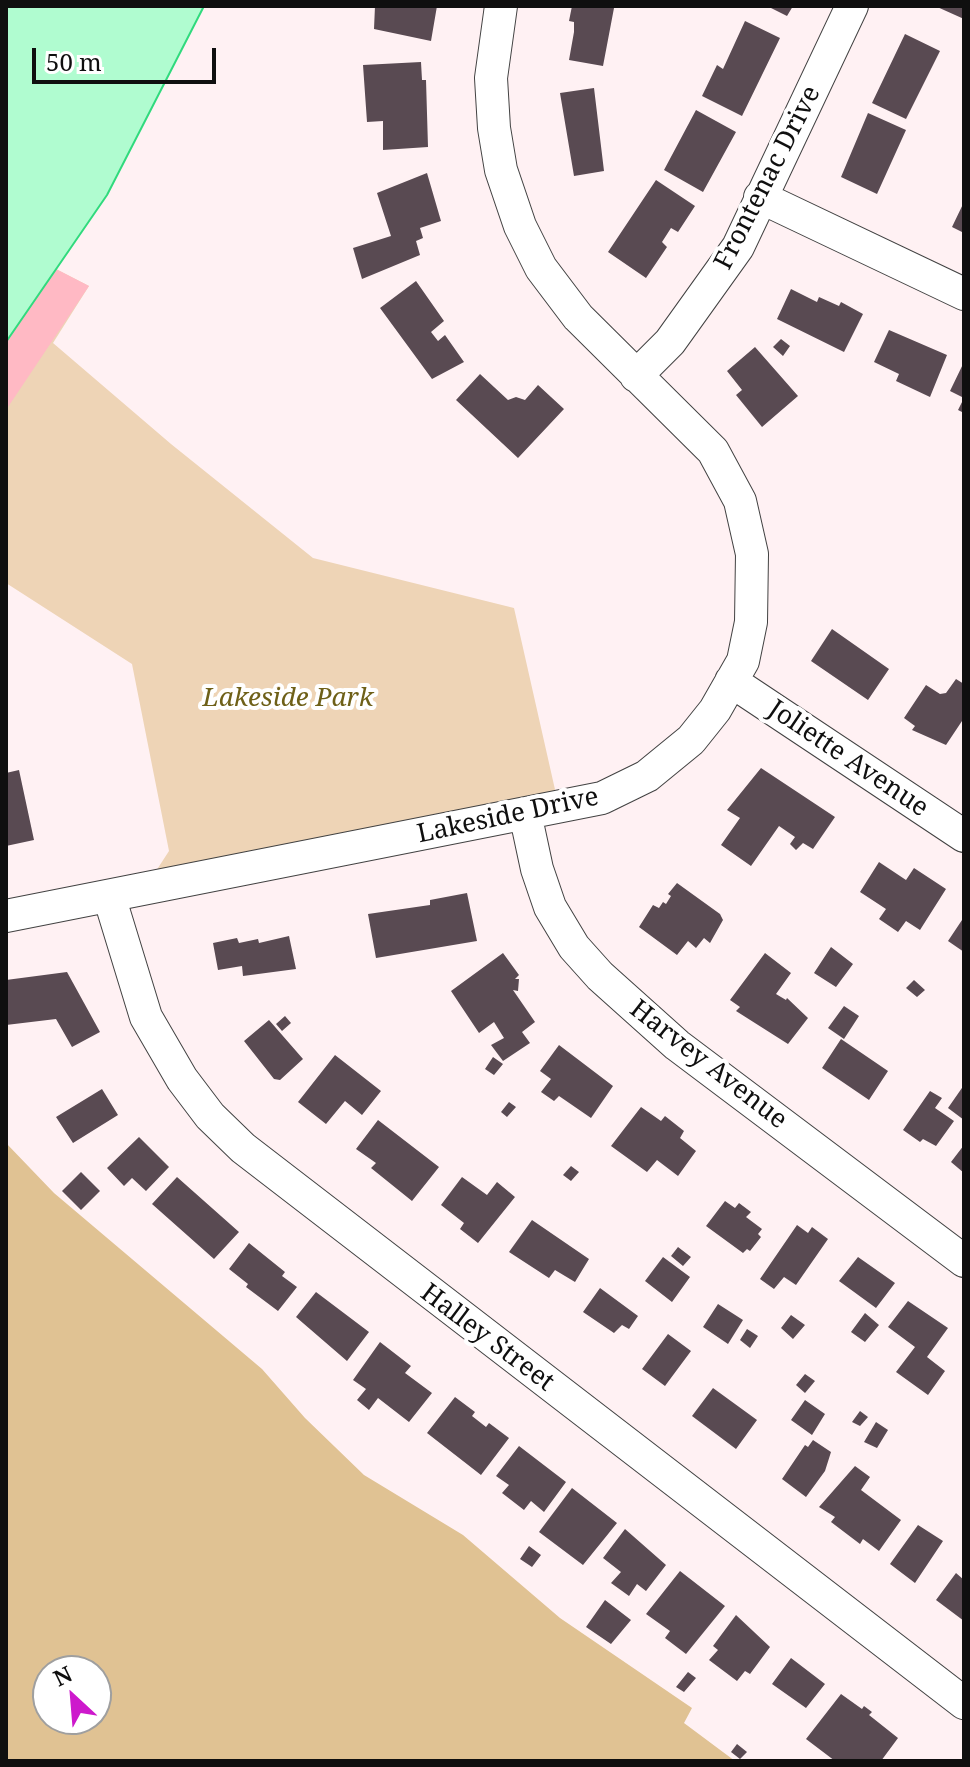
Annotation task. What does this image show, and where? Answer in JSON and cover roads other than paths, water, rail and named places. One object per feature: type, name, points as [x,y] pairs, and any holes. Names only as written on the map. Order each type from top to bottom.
[{"type":"street","name":"Lakeside Drive","points":[[6,916],[602,798],[647,776],[691,740],[743,661],[751,622],[752,554],[740,501],[713,451],[578,317],[541,268],[520,226],[501,170],[494,128],[491,78],[501,6]]},
{"type":"street","name":"Frontenac Drive","points":[[636,376],[670,342],[738,247],[852,6]]},
{"type":"street","points":[[760,197],[964,294]]},
{"type":"street","name":"Joliette Avenue","points":[[731,681],[964,836]]},
{"type":"street","name":"Harvey Avenue","points":[[525,813],[537,869],[550,907],[574,947],[600,976],[636,1012],[677,1045],[964,1261]]},
{"type":"street","name":"Halley Street","points":[[109,896],[133,979],[157,1038],[210,1116],[243,1148],[964,1703]]},
{"type":"park label","name":"Lakeside Park","points":[[288,699]]}]
